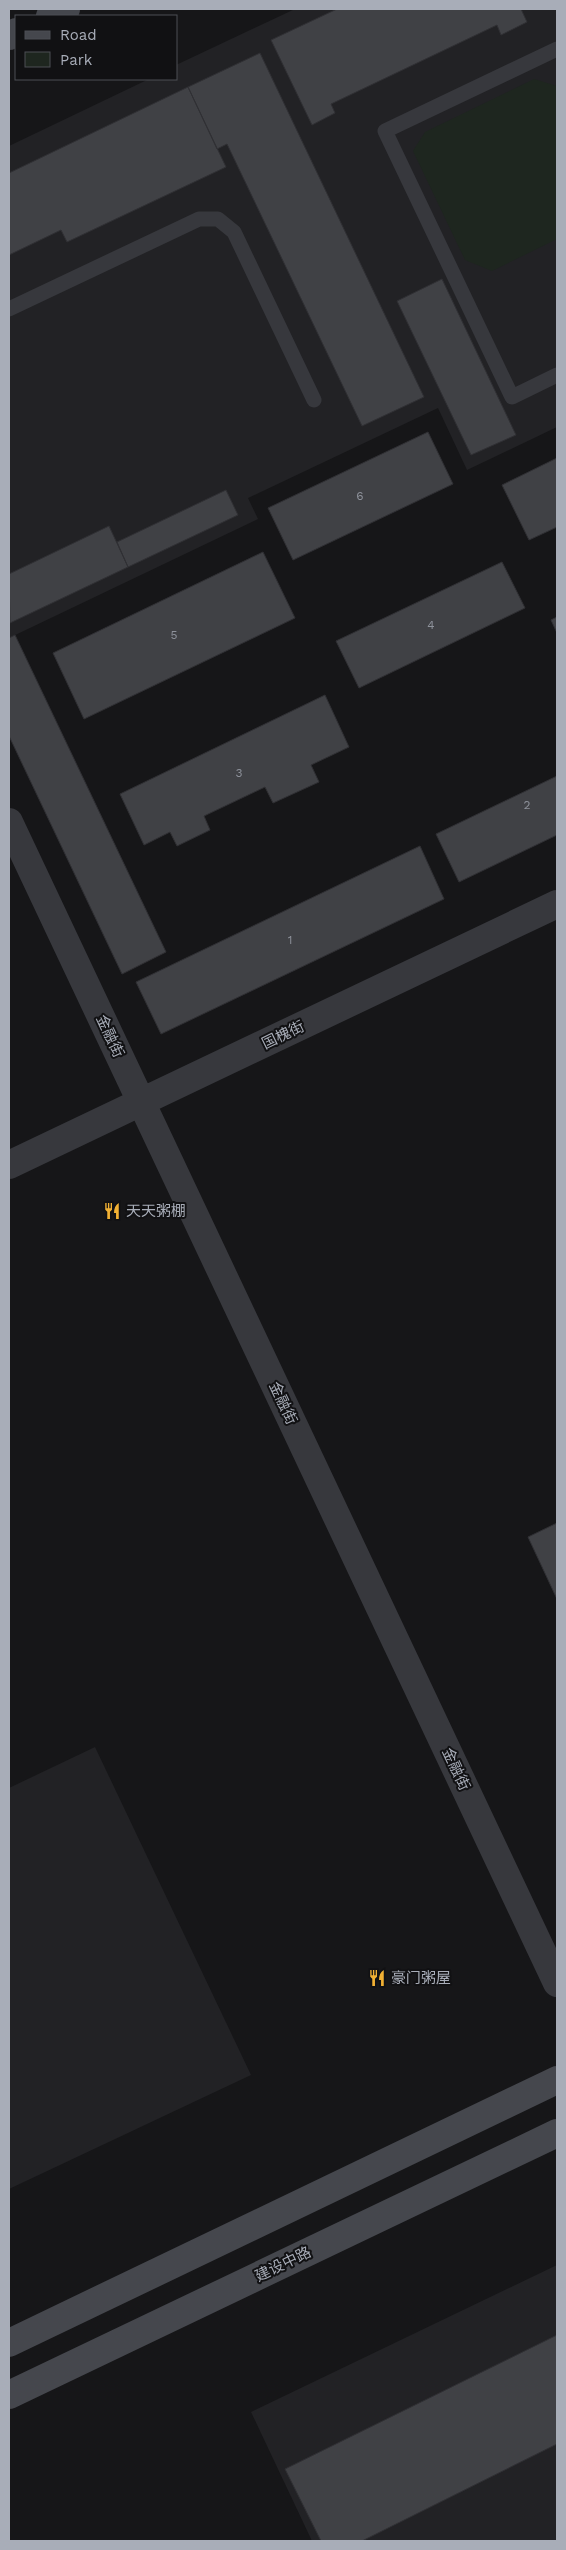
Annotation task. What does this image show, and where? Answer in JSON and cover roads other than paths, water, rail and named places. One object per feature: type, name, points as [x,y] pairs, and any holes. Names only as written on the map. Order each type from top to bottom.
[{"type":"main road","points":[[52,15],[66,9]]},
{"type":"main road","points":[[9,2343],[557,2080]]},
{"type":"main road","name":"建设中路","points":[[9,2395],[557,2135]]},
{"type":"street","name":"金融街","points":[[9,822],[557,1983]]},
{"type":"street","name":"国槐街","points":[[9,1166],[557,904]]},
{"type":"lane","points":[[557,49],[385,131],[512,397],[557,375]]},
{"type":"lane","points":[[9,309],[199,219],[218,219],[234,232],[314,400]]},
{"type":"place","name":"天天粥棚","points":[[112,1211]]},
{"type":"place","name":"豪门粥屋","points":[[377,1978]]}]
